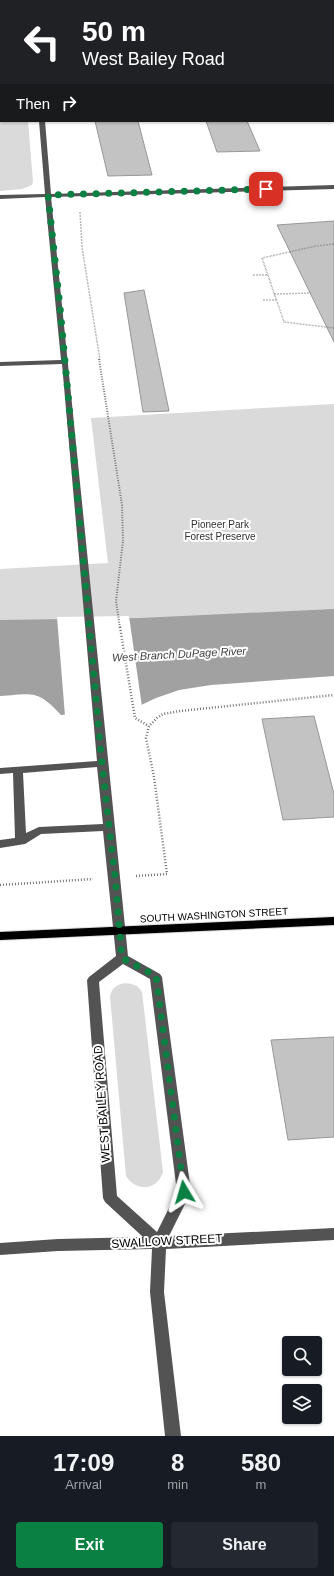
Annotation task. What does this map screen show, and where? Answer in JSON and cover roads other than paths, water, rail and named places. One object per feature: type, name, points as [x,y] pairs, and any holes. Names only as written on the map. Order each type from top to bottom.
[{"type":"main road","name":"SOUTH WASHINGTON STREET","points":[[0,936],[334,922]]},
{"type":"street","points":[[42,122],[88,600],[102,764],[122,958],[156,976],[184,1192],[159,1243],[157,1292],[173,1436]]},
{"type":"street","points":[[0,197],[334,187]]},
{"type":"street","points":[[0,364],[64,362]]},
{"type":"street","points":[[0,771],[102,764]]},
{"type":"street","points":[[18,770],[21,841]]},
{"type":"street","points":[[0,844],[21,841],[39,831],[109,827]]},
{"type":"street","name":"WEST BAILEY ROAD","points":[[122,958],[93,980],[110,1198],[159,1243]]},
{"type":"street","name":"SWALLOW STREET","points":[[0,1249],[58,1245],[159,1243],[334,1234]]},
{"type":"water","name":"West Branch DuPage River","points":[[334,609],[334,676],[211,685],[179,690],[156,698],[137,707],[61,715],[46,701],[34,695],[20,694],[0,696],[0,620],[140,618]]},
{"type":"park label","name":"Pioneer Park Forest Preserve","points":[[220,530]]}]
